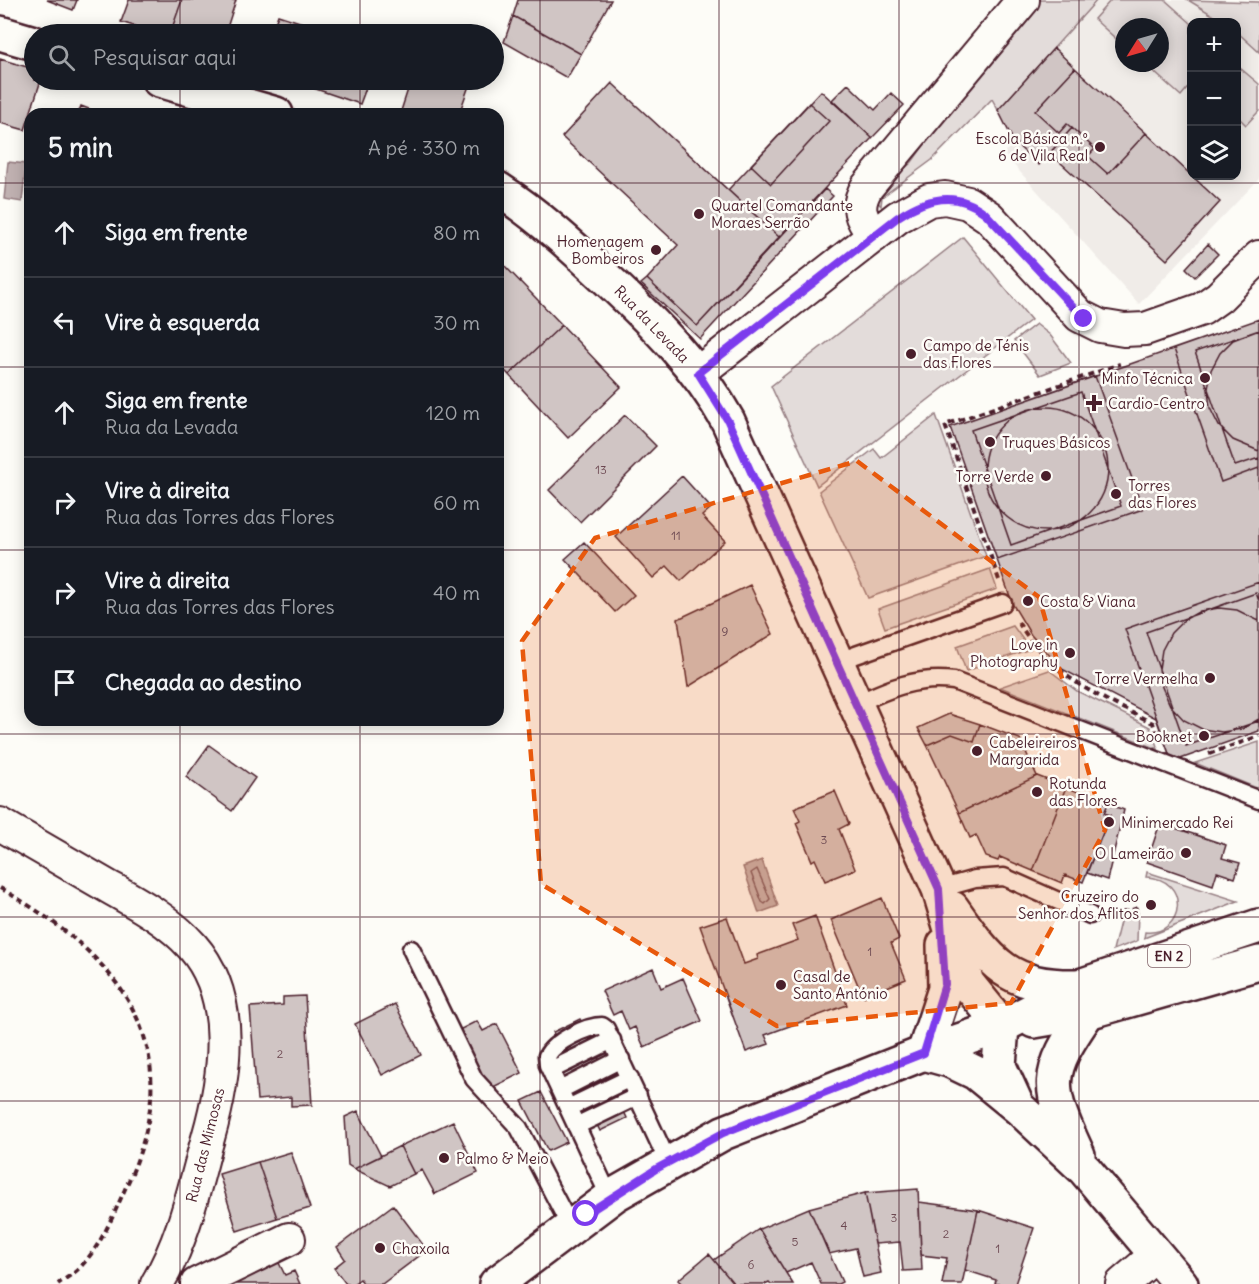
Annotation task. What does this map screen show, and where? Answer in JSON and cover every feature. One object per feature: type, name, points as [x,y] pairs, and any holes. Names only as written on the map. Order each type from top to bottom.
[{"type":"main road","points":[[0,33],[24,40]]},
{"type":"main road","points":[[193,90],[255,108]]},
{"type":"main road","name":"Rua da Levada","points":[[504,194],[571,246],[662,330],[698,373],[728,421],[939,889]]},
{"type":"main road","points":[[939,889],[977,943],[1005,970],[1035,984],[1084,999],[1053,1080],[1059,1116],[1085,1170]]},
{"type":"main road","points":[[939,889],[967,983],[1002,1026],[999,1066],[1005,1083],[1020,1109]]},
{"type":"main road","points":[[939,889],[945,984],[924,1053],[949,1060],[976,1073],[1020,1109],[1085,1170],[1181,1284]]},
{"type":"main road","name":"EN 2","points":[[496,1284],[610,1197],[668,1162],[739,1126],[924,1053],[1084,999],[1259,926]]},
{"type":"main road","name":"EN 2","points":[[1084,999],[1259,963]]},
{"type":"street","points":[[874,237],[862,220],[859,208],[867,187],[1023,0]]},
{"type":"street","points":[[698,373],[921,202],[945,198],[968,203],[989,217],[1080,316],[1100,326],[1124,330],[1145,329],[1202,309],[1219,297],[1259,257]]},
{"type":"street","name":"Rua das Mimosas","points":[[0,824],[141,905],[169,924],[198,953],[215,987],[222,1016],[224,1047],[217,1102],[186,1219],[176,1247],[157,1284]]},
{"type":"street","points":[[196,1284],[289,1239]]},
{"type":"street","points":[[1122,1284],[1156,1255]]},
{"type":"lane","points":[[836,662],[1006,603]]},
{"type":"lane","points":[[856,704],[911,682],[926,679],[954,681],[1259,800]]},
{"type":"lane","points":[[939,889],[975,879],[1004,877],[1090,915]]},
{"type":"lane","points":[[411,949],[474,1079],[519,1128],[570,1226]]},
{"type":"lane","points":[[610,1197],[547,1060],[552,1048],[588,1029],[602,1026],[612,1040],[668,1162]]},
{"type":"lane","points":[[560,1090],[621,1059]]},
{"type":"lane","points":[[568,1108],[630,1078]]},
{"type":"lane","points":[[576,1126],[638,1096]]},
{"type":"path","points":[[1101,371],[945,425],[1006,603],[1040,653],[1062,675],[1088,691],[1153,723],[1160,742]]},
{"type":"path","points":[[1207,754],[1259,736]]},
{"type":"path","points":[[0,888],[44,913],[81,942],[115,978],[140,1020],[149,1062],[151,1107],[137,1165],[109,1223],[83,1265],[58,1284]]},
{"type":"path","points":[[1122,913],[1138,908]]},
{"type":"highlighted area","points":[[857,461],[1039,597],[1105,830],[1011,1003],[777,1026],[541,884],[522,641],[595,538]]},
{"type":"shaded area","points":[[1037,0],[1097,0],[998,110],[992,99],[932,160],[882,197],[881,206],[876,200],[879,191],[912,162],[953,105]]},
{"type":"shaded area","name":"Escola Básica n.º 6 de Vila Real","points":[[1097,0],[1188,0],[1217,18],[1187,18],[1187,180],[1241,180],[1241,36],[1259,52],[1259,179],[1139,304],[1003,153],[1014,142],[1054,48]]},
{"type":"shaded area","points":[[1111,0],[1165,0],[1187,19],[1187,89],[1181,96],[1154,72],[1169,72],[1169,18],[1115,18],[1115,38],[1094,19]]},
{"type":"shaded area","points":[[1188,0],[1259,2],[1259,52],[1241,36],[1241,18],[1217,18]]},
{"type":"shaded area","points":[[1241,69],[1259,84],[1259,111],[1246,125],[1241,120]]},
{"type":"shaded area","points":[[963,237],[1031,320],[817,486],[771,386]]},
{"type":"shaded area","points":[[1036,324],[1050,335],[1071,363],[1040,375],[1014,341]]},
{"type":"shaded area","points":[[936,415],[986,556],[868,598],[819,491],[874,449],[881,458]]},
{"type":"shaded area","points":[[990,569],[997,589],[885,628],[878,609]]},
{"type":"shaded area","points":[[1013,626],[1030,649],[966,671],[957,646]]},
{"type":"shaded area","points":[[1049,670],[1077,691],[1150,727],[1158,749],[1000,687]]},
{"type":"shaded area","points":[[1259,742],[1259,789],[1195,763]]},
{"type":"shaded area","points":[[1147,872],[1238,901],[1144,938],[1145,932],[1158,931],[1168,925],[1175,917],[1177,906],[1176,896],[1170,887],[1161,880],[1146,877]]},
{"type":"shaded area","points":[[1138,912],[1137,941],[1113,950],[1121,918]]},
{"type":"water","points":[[8,162],[24,164],[22,202],[4,199]]},
{"type":"water","points":[[762,860],[778,906],[759,913],[743,867]]},
{"type":"building","points":[[47,0],[77,0],[73,10]]},
{"type":"building","points":[[129,0],[182,0],[174,24],[121,22]]},
{"type":"building","points":[[182,0],[236,0],[228,24],[174,24]]},
{"type":"building","points":[[518,0],[611,0],[581,54],[513,16]]},
{"type":"building","points":[[278,15],[306,24],[275,24]]},
{"type":"building","points":[[513,16],[581,54],[567,78],[504,42]]},
{"type":"building","points":[[1054,48],[1075,68],[1035,111],[1059,133],[1067,124],[1072,128],[1039,165],[1014,142],[998,110]]},
{"type":"building","points":[[0,59],[24,66],[24,90],[38,90],[32,108],[24,108],[24,130],[0,123]]},
{"type":"building","points":[[1075,68],[1146,133],[1108,174],[1088,156],[1095,149],[1072,128],[1067,124],[1059,133],[1035,111]]},
{"type":"building","name":"Quartel Comandante Moraes Serrão","points":[[612,83],[779,237],[697,326],[647,279],[678,245],[562,137]]},
{"type":"building","points":[[848,84],[875,110],[891,93],[904,105],[872,138],[832,100]]},
{"type":"building","points":[[319,90],[365,90],[360,104]]},
{"type":"building","points":[[408,90],[467,90],[461,108],[402,108]]},
{"type":"building","points":[[821,91],[872,138],[779,237],[728,190]]},
{"type":"building","points":[[809,103],[829,121],[771,184],[751,165]]},
{"type":"building","points":[[1072,128],[1095,149],[1088,156],[1108,174],[1146,133],[1187,171],[1187,180],[1196,180],[1220,202],[1167,260],[1050,153]]},
{"type":"building","points":[[825,189],[833,196],[700,339],[641,284],[647,279],[697,326]]},
{"type":"building","points":[[1208,244],[1218,254],[1195,277],[1186,268]]},
{"type":"building","points":[[504,265],[562,325],[509,375],[504,370]]},
{"type":"building","name":"Torres das Flores","points":[[1259,319],[1259,731],[1172,762],[1156,718],[1062,669],[1031,635],[1013,605],[950,427]]},
{"type":"building","points":[[1259,319],[1259,468],[1221,482],[1174,349]]},
{"type":"building","points":[[562,325],[621,387],[568,438],[509,375]]},
{"type":"building","points":[[1259,330],[1259,451],[1233,440],[1219,426],[1210,408],[1208,389],[1211,370],[1220,353],[1233,340]]},
{"type":"building","points":[[1259,330],[1259,458],[1235,466],[1195,352]]},
{"type":"building","points":[[1095,376],[1143,509],[997,560],[950,427]]},
{"type":"building","name":"Torre Verde","points":[[1081,392],[1121,506],[1011,545],[971,430]]},
{"type":"building","name":"Torre Verde","points":[[1046,407],[1070,412],[1090,425],[1103,445],[1108,469],[1103,493],[1090,513],[1070,526],[1046,531],[1022,526],[1002,513],[989,493],[984,469],[989,445],[1002,425],[1022,412]]},
{"type":"building","points":[[625,415],[656,446],[580,522],[549,490]]},
{"type":"building","points":[[682,476],[711,508],[702,516],[725,541],[681,581],[667,566],[653,578],[616,537]]},
{"type":"building","points":[[584,542],[634,595],[615,612],[565,559]]},
{"type":"building","name":"Torre Vermelha","points":[[1259,582],[1259,731],[1172,762],[1125,629]]},
{"type":"building","points":[[750,585],[773,634],[688,687],[678,619]]},
{"type":"building","name":"Torre Vermelha","points":[[1256,593],[1259,601],[1259,721],[1186,746],[1146,632]]},
{"type":"building","name":"Torre Vermelha","points":[[1219,608],[1237,610],[1259,621],[1259,719],[1242,729],[1222,732],[1202,729],[1184,720],[1170,705],[1162,687],[1159,669],[1162,650],[1171,633],[1184,620],[1200,611]]},
{"type":"building","points":[[949,714],[980,724],[974,742],[952,734],[927,745],[918,728]]},
{"type":"building","points":[[980,724],[1020,739],[1037,776],[959,813],[927,745],[952,734],[974,742]]},
{"type":"building","points":[[209,745],[255,778],[232,811],[186,777]]},
{"type":"building","points":[[1037,776],[1066,787],[1033,871],[1000,857],[998,861],[986,857],[976,835],[970,838],[959,813]]},
{"type":"building","points":[[1066,787],[1108,804],[1104,813],[1110,815],[1083,882],[1065,875],[1062,883],[1033,871]]},
{"type":"building","points":[[835,791],[849,824],[839,829],[855,869],[825,881],[815,859],[812,861],[796,823],[800,821],[794,808]]},
{"type":"building","points":[[1108,804],[1124,810],[1107,880],[1087,873],[1110,815],[1104,813]]},
{"type":"building","points":[[1160,823],[1226,845],[1222,858],[1240,863],[1235,878],[1217,872],[1213,885],[1147,862]]},
{"type":"building","points":[[882,898],[899,939],[891,943],[906,979],[863,997],[831,920]]},
{"type":"building","name":"Casal de Santo António","points":[[815,916],[847,1005],[765,1035],[769,1044],[746,1052],[700,926],[727,917],[744,964],[758,959],[757,955],[798,940],[792,925]]},
{"type":"building","points":[[653,968],[661,988],[683,978],[702,1021],[644,1047],[635,1027],[629,1030],[621,1011],[613,1015],[602,991]]},
{"type":"building","points":[[305,996],[312,1105],[291,1106],[291,1097],[257,1100],[250,1007],[283,1005],[283,997]]},
{"type":"building","points":[[395,1004],[421,1055],[382,1075],[355,1024]]},
{"type":"building","points":[[580,1019],[627,1118],[600,1131],[553,1032]]},
{"type":"building","points":[[477,1021],[483,1031],[497,1024],[522,1073],[487,1090],[457,1031]]},
{"type":"building","points":[[541,1092],[567,1142],[548,1151],[522,1101]]},
{"type":"building","points":[[358,1111],[381,1156],[354,1169],[348,1165],[345,1117]]},
{"type":"building","points":[[453,1121],[478,1173],[435,1194],[422,1170],[414,1174],[400,1146]]},
{"type":"building","points":[[400,1146],[414,1174],[390,1186],[354,1169]]},
{"type":"building","points":[[291,1152],[310,1208],[277,1218],[258,1162]]},
{"type":"building","points":[[258,1162],[277,1218],[237,1231],[219,1174]]},
{"type":"building","points":[[918,1189],[922,1270],[903,1271],[900,1242],[875,1244],[865,1193]]},
{"type":"building","points":[[865,1193],[881,1273],[863,1277],[856,1248],[829,1254],[809,1208]]},
{"type":"building","points":[[919,1202],[978,1210],[962,1284],[942,1284],[947,1258],[921,1255]]},
{"type":"building","points":[[393,1205],[427,1250],[382,1284],[364,1284],[360,1279],[353,1284],[346,1284],[334,1268],[345,1259],[337,1247]]},
{"type":"building","points":[[809,1208],[842,1282],[838,1284],[821,1284],[811,1262],[786,1273],[759,1229]]},
{"type":"building","points":[[978,1210],[1034,1228],[1015,1284],[995,1284],[996,1280],[965,1270]]},
{"type":"building","points":[[759,1229],[793,1284],[771,1284],[769,1282],[734,1284],[714,1260]]},
{"type":"building","points":[[274,1253],[285,1275],[294,1271],[300,1284],[230,1284]]},
{"type":"building","points":[[709,1254],[734,1284],[682,1284],[678,1280]]},
{"type":"place","name":"Escola Básica n.º 6 de Vila Real","points":[[1100,147]]},
{"type":"place","name":"Quartel Comandante Moraes Serrão","points":[[699,214]]},
{"type":"place","name":"Homenagem Bombeiros","points":[[656,250]]},
{"type":"place","name":"Campo de Ténis das Flores","points":[[911,354]]},
{"type":"place","name":"Minfo Técnica","points":[[1205,378]]},
{"type":"place","name":"Cardio-Centro","points":[[1094,403]]},
{"type":"place","name":"Truques Básicos","points":[[990,442]]},
{"type":"place","name":"Torre Verde","points":[[1046,476]]},
{"type":"place","name":"Torres das Flores","points":[[1116,494]]},
{"type":"place","name":"Costa & Viana","points":[[1028,601]]},
{"type":"place","name":"Love in Photography","points":[[1070,653]]},
{"type":"place","name":"Torre Vermelha","points":[[1210,678]]},
{"type":"place","name":"Booknet","points":[[1204,736]]},
{"type":"place","name":"Cabeleireiros Margarida","points":[[977,751]]},
{"type":"place","name":"Rotunda das Flores","points":[[1037,792]]},
{"type":"place","name":"Minimercado Rei","points":[[1109,822]]},
{"type":"place","name":"O Lameirão","points":[[1186,853]]},
{"type":"place","name":"Cruzeiro do Senhor dos Aflitos","points":[[1151,905]]},
{"type":"place","name":"Casal de Santo António","points":[[781,985]]},
{"type":"place","name":"Palmo & Meio","points":[[444,1158]]},
{"type":"place","name":"Chaxoila","points":[[380,1248]]},
{"type":"route","points":[[586,1214],[656,1169],[723,1133],[924,1053],[945,984],[946,962],[939,889],[728,421],[713,393],[698,373],[898,217],[921,202],[936,199],[945,198],[968,203],[985,213],[1084,319]]}]
